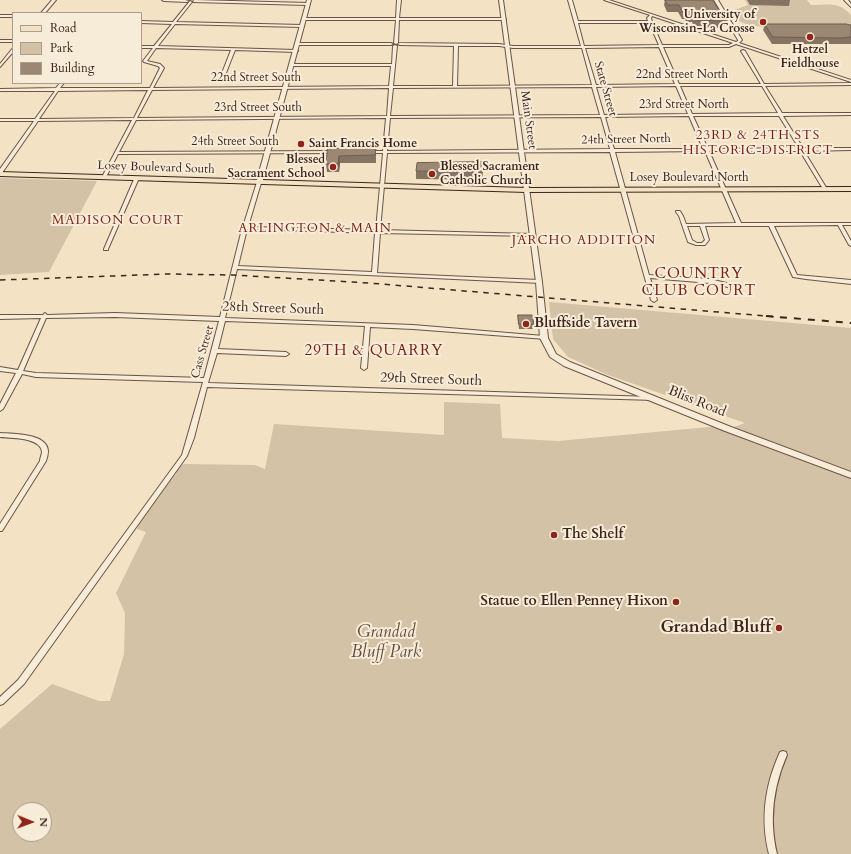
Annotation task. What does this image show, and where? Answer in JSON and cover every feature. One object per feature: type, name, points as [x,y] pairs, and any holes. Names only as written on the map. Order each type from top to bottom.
[{"type":"main road","name":"Losey Boulevard South","points":[[0,173],[104,178],[526,190]]},
{"type":"main road","name":"Losey Boulevard North","points":[[526,190],[851,189]]},
{"type":"street","points":[[44,12],[54,0]]},
{"type":"street","points":[[164,0],[309,2]]},
{"type":"street","points":[[374,274],[400,0]]},
{"type":"street","name":"Main Street","points":[[501,0],[539,282],[544,338]]},
{"type":"street","name":"State Street","points":[[570,0],[654,300]]},
{"type":"street","points":[[606,0],[817,70],[851,83]]},
{"type":"street","points":[[298,44],[729,46],[740,40],[716,0]]},
{"type":"street","points":[[846,0],[851,6]]},
{"type":"street","points":[[104,178],[161,66],[145,61],[190,1]]},
{"type":"street","name":"Cass Street","points":[[0,702],[21,682],[185,455],[216,351],[235,267],[309,2]]},
{"type":"street","points":[[652,15],[649,18],[650,22],[739,225]]},
{"type":"street","points":[[0,16],[12,16]]},
{"type":"street","points":[[304,19],[504,19]]},
{"type":"street","points":[[142,22],[302,26]]},
{"type":"street","points":[[576,22],[650,22]]},
{"type":"street","points":[[0,41],[12,41]]},
{"type":"street","points":[[455,86],[456,44]]},
{"type":"street","points":[[142,47],[296,51]]},
{"type":"street","points":[[224,72],[233,50]]},
{"type":"street","points":[[0,66],[12,51]]},
{"type":"street","points":[[743,51],[825,189]]},
{"type":"street","points":[[292,65],[394,65]]},
{"type":"street","name":"22nd Street North","points":[[512,86],[763,85],[851,83]]},
{"type":"street","points":[[0,173],[61,84]]},
{"type":"street","name":"22nd Street South","points":[[0,90],[512,86]]},
{"type":"street","name":"23rd Street North","points":[[516,116],[851,114]]},
{"type":"street","name":"23rd Street South","points":[[0,120],[516,116]]},
{"type":"street","name":"24th Street North","points":[[521,150],[851,149]]},
{"type":"street","points":[[362,152],[521,150]]},
{"type":"street","name":"24th Street South","points":[[116,153],[338,152]]},
{"type":"street","points":[[106,249],[137,178]]},
{"type":"street","points":[[678,212],[682,216],[690,241],[699,244],[705,243],[707,240],[702,225]]},
{"type":"street","points":[[839,224],[851,245]]},
{"type":"street","points":[[685,225],[851,224]]},
{"type":"street","points":[[771,225],[795,276],[851,282]]},
{"type":"street","points":[[246,228],[532,235]]},
{"type":"street","points":[[235,267],[539,282]]},
{"type":"street","points":[[648,276],[710,281],[728,285]]},
{"type":"street","name":"28th Street South","points":[[0,317],[115,315],[368,325],[544,338]]},
{"type":"street","points":[[0,409],[20,372],[45,316]]},
{"type":"street","points":[[364,368],[368,325]]},
{"type":"street","name":"Bliss Road","points":[[544,338],[553,355],[567,364],[657,399],[728,429],[851,475]]},
{"type":"street","points":[[216,351],[286,354]]},
{"type":"street","name":"29th Street South","points":[[0,369],[36,375],[206,383],[657,399]]},
{"type":"street","points":[[0,435],[30,438],[42,444],[45,451],[40,466],[0,529]]},
{"type":"street","points":[[773,854],[769,841],[769,816],[776,770],[783,755]]},
{"type":"green space","points":[[745,0],[807,0],[811,5],[828,4],[838,6],[851,15],[851,23],[848,25],[770,28],[750,25],[736,19],[733,15],[735,10],[748,5]]},
{"type":"green space","points":[[0,178],[97,181],[49,272],[0,275]]},
{"type":"green space","name":"Grandad Bluff Park","points":[[549,302],[851,328],[851,854],[0,854],[0,729],[52,684],[99,701],[110,701],[124,654],[125,613],[116,593],[146,532],[137,529],[143,514],[176,474],[178,466],[184,464],[255,465],[265,469],[274,424],[444,435],[444,402],[500,404],[502,438],[558,441],[720,426],[728,429],[745,423],[608,375],[568,357],[553,339]]},
{"type":"building","points":[[665,0],[713,0],[720,12],[724,12],[728,19],[721,19],[723,21],[695,20],[693,15],[683,13],[679,5],[668,5]]},
{"type":"building","points":[[765,24],[846,24],[851,25],[851,37],[773,37]]},
{"type":"building","points":[[328,148],[376,148],[375,155],[339,156],[338,164],[326,164]]},
{"type":"building","points":[[482,162],[483,172],[416,171],[417,163]]},
{"type":"building","points":[[518,315],[532,315],[534,324],[519,324]]},
{"type":"railway","points":[[0,280],[168,274],[233,275],[369,283],[778,317]]},
{"type":"railway","points":[[766,316],[851,323]]},
{"type":"place","name":"University of Wisconsin-La Crosse","points":[[763,22]]},
{"type":"place","name":"Hetzel Fieldhouse","points":[[810,37]]},
{"type":"place","name":"Saint Francis Home","points":[[301,144]]},
{"type":"place","name":"Blessed Sacrament School","points":[[333,167]]},
{"type":"place","name":"Blessed Sacrament Catholic Church","points":[[432,174]]},
{"type":"place","name":"Bluffside Tavern","points":[[526,324]]},
{"type":"place","name":"The Shelf","points":[[554,535]]},
{"type":"place","name":"Statue to Ellen Penney Hixon","points":[[676,602]]},
{"type":"place","name":"Grandad Bluff","points":[[779,628]]},
{"type":"district","name":"23RD & 24TH STS HISTORIC DISTRICT","points":[[758,144]]},
{"type":"district","name":"MADISON COURT","points":[[118,221]]},
{"type":"district","name":"ARLINGTON & MAIN","points":[[315,229]]},
{"type":"district","name":"JARCHO ADDITION","points":[[584,241]]},
{"type":"district","name":"COUNTRY CLUB COURT","points":[[699,284]]},
{"type":"district","name":"29TH & QUARRY","points":[[374,352]]}]
